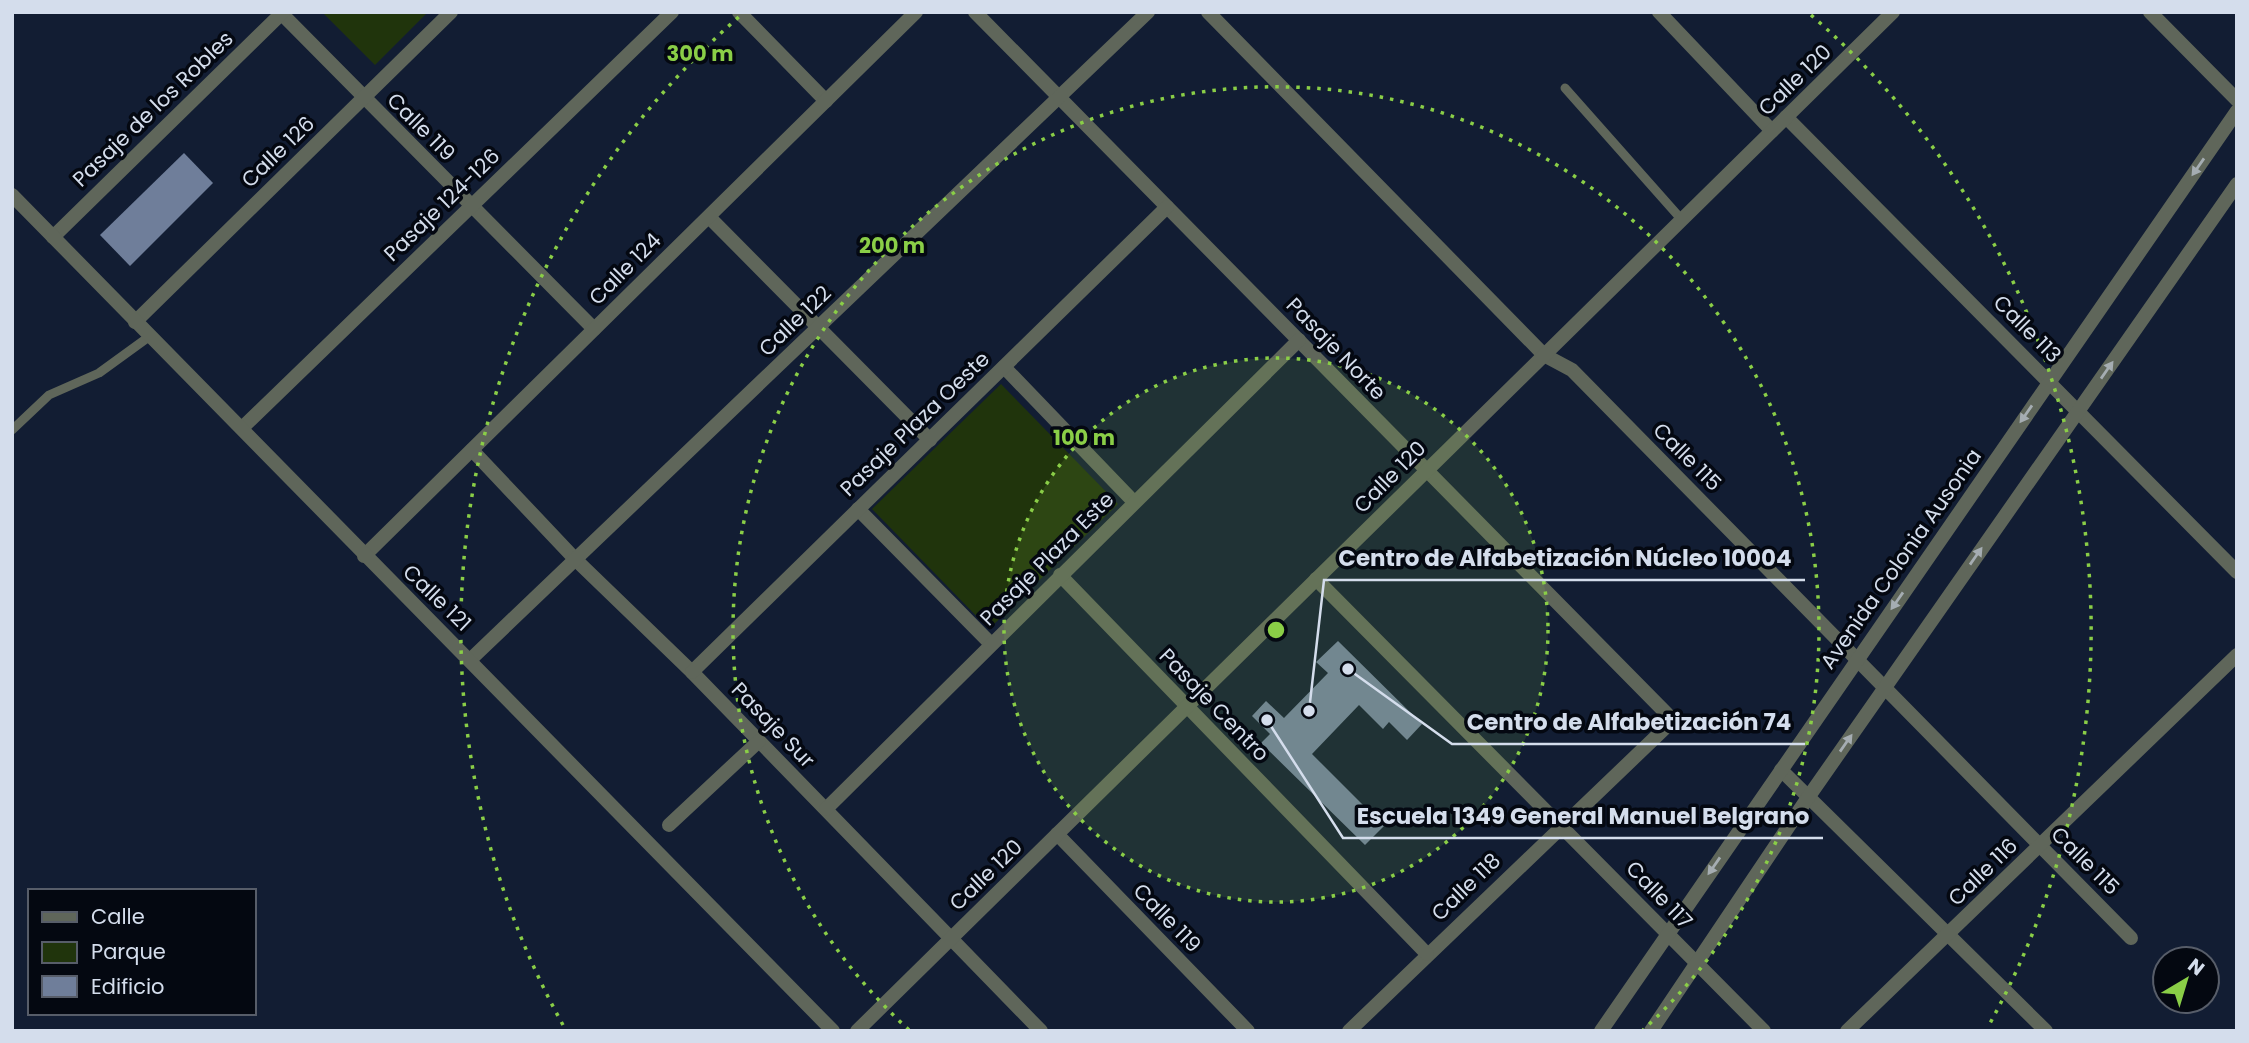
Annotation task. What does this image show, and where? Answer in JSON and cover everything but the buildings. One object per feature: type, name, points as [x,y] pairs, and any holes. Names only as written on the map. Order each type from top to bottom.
[{"type":"street","name":"Calle 126","points":[[135,322],[451,12]]},
{"type":"street","name":"Pasaje 124-126","points":[[242,428],[672,12]]},
{"type":"street","points":[[739,12],[826,101]]},
{"type":"street","name":"Calle 124","points":[[364,556],[916,12]]},
{"type":"street","name":"Pasaje Norte","points":[[975,12],[1667,714]]},
{"type":"street","name":"Calle 122","points":[[470,660],[1148,12]]},
{"type":"street","name":"Calle 115","points":[[1208,12],[1544,355],[1572,370],[2131,937]]},
{"type":"street","points":[[1659,12],[1772,131]]},
{"type":"street","name":"Calle 120","points":[[857,1031],[1893,12]]},
{"type":"street","points":[[2150,12],[2237,100]]},
{"type":"street","name":"Calle 119","points":[[281,13],[363,99],[594,329]]},
{"type":"street","name":"Pasaje de los Robles","points":[[53,237],[281,13]]},
{"type":"street","name":"Avenida Colonia Ausonia","points":[[1601,1031],[2237,111]]},
{"type":"street","name":"Calle 113","points":[[1786,117],[2237,572]]},
{"type":"street","points":[[1651,1031],[1807,799],[2237,184]]},
{"type":"street","name":"Calle 121","points":[[12,195],[832,1031]]},
{"type":"street","name":"Pasaje Plaza Oeste","points":[[692,672],[1167,207]]},
{"type":"street","points":[[709,216],[929,440]]},
{"type":"street","name":"Pasaje Plaza Este","points":[[826,809],[1298,340]]},
{"type":"street","points":[[1004,367],[1134,502]]},
{"type":"street","name":"Pasaje Sur","points":[[472,450],[575,559],[692,672],[1041,1031]]},
{"type":"street","points":[[859,509],[991,644]]},
{"type":"street","name":"Pasaje Centro","points":[[1060,575],[1427,954]]},
{"type":"street","name":"Calle 117","points":[[1317,579],[1764,1031]]},
{"type":"street","name":"Calle 116","points":[[1847,1031],[2237,655]]},
{"type":"street","name":"Calle 118","points":[[1349,1031],[1561,824],[1664,729],[1667,714]]},
{"type":"street","points":[[669,825],[759,741]]},
{"type":"street","points":[[1781,770],[1807,799],[2046,1031]]},
{"type":"street","name":"Calle 119","points":[[1057,834],[1248,1031]]},
{"type":"lane","points":[[1565,88],[1682,220]]},
{"type":"lane","points":[[12,430],[49,395],[99,373],[150,336]]},
{"type":"green space","points":[[322,12],[428,12],[375,65]]},
{"type":"green space","points":[[1001,384],[1118,504],[989,629],[872,509]]},
{"type":"place","name":"Centro de Alfabetización 74","points":[[1348,669]]},
{"type":"place","name":"Centro de Alfabetización Núcleo 10004","points":[[1309,711]]},
{"type":"place","name":"Escuela 1349 General Manuel Belgrano","points":[[1267,720]]}]
